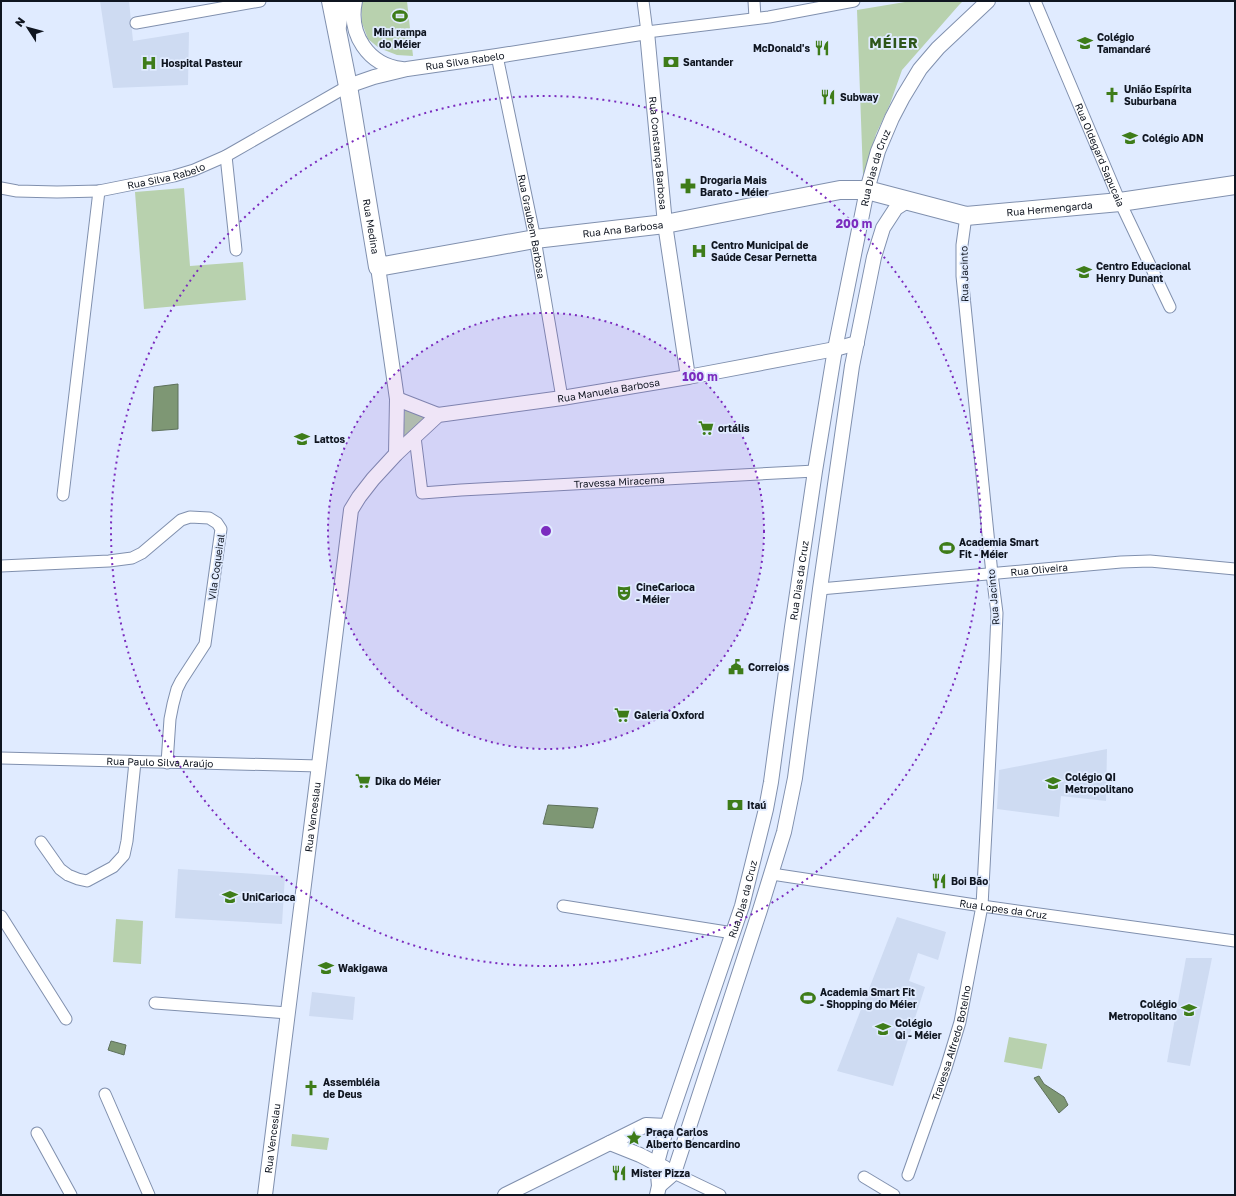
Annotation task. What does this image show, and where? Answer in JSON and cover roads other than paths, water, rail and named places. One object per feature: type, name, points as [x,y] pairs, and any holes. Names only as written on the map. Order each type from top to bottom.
[{"type":"main road","name":"Rua Medina","points":[[331,1],[348,86],[378,267]]},
{"type":"main road","name":"Rua Hermengarda","points":[[867,190],[966,216],[1120,202],[1235,185]]},
{"type":"main road","name":"Rua Ana Barbosa","points":[[378,267],[535,239],[666,224],[840,190],[867,190]]},
{"type":"street","points":[[136,23],[260,1]]},
{"type":"street","points":[[339,40],[340,18],[343,1]]},
{"type":"street","points":[[355,1],[354,20],[356,33],[367,52],[387,65],[395,68],[407,69]]},
{"type":"street","name":"Rua Constança Barbosa","points":[[643,1],[666,224],[688,377]]},
{"type":"street","points":[[754,1],[755,18]]},
{"type":"street","name":"Rua Silva Rabelo","points":[[1,188],[17,191],[49,192],[99,191],[174,176],[194,170],[226,156],[348,86],[407,69],[647,32],[755,18],[854,1]]},
{"type":"street","name":"Rua Dias da Cruz","points":[[658,1191],[657,1163],[667,1126],[742,906],[771,782],[815,470],[835,349],[867,190],[878,151],[892,118],[920,69],[938,48],[988,1]]},
{"type":"street","name":"Rua Oldegard Sapucaia","points":[[1035,1],[1120,202],[1170,307]]},
{"type":"street","name":"Rua Graubem Barbosa","points":[[497,56],[535,239],[562,398]]},
{"type":"street","points":[[226,156],[236,250]]},
{"type":"street","points":[[63,495],[99,191]]},
{"type":"street","name":"Rua Dias da Cruz","points":[[658,1191],[674,1173],[772,874],[784,832],[794,785],[852,366],[874,257],[883,228],[896,208],[907,201]]},
{"type":"street","name":"Rua Jacinto","points":[[966,216],[962,245],[962,276],[997,613],[982,906]]},
{"type":"street","name":"Rua Medina","points":[[378,267],[397,399],[396,454]]},
{"type":"street","name":"Rua Manuela Barbosa","points":[[438,415],[562,398],[688,377],[835,349],[857,343]]},
{"type":"street","points":[[396,454],[438,415],[397,399]]},
{"type":"street","name":"Travessa Miracema","points":[[415,437],[422,493],[815,470]]},
{"type":"street","name":"Rua Venceslau","points":[[265,1195],[351,510],[368,485],[396,454]]},
{"type":"street","name":"Vila Coqueiral","points":[[1,566],[108,561],[132,558],[142,553],[181,520],[190,517],[201,517],[209,518],[217,523],[221,529],[205,644],[177,689],[170,719],[167,763]]},
{"type":"street","name":"Rua Oliveira","points":[[820,589],[1062,567],[1150,561],[1235,569]]},
{"type":"street","name":"Rua Paulo Silva Araújo","points":[[1,758],[319,766]]},
{"type":"street","points":[[41,842],[60,870],[78,879],[87,881],[113,867],[124,855],[127,841],[135,762]]},
{"type":"street","name":"Rua Lopes da Cruz","points":[[772,874],[982,906],[1235,940]]},
{"type":"street","points":[[563,906],[733,933]]},
{"type":"street","name":"Travessa Alfredo Botelho","points":[[908,1175],[946,1068],[960,1022],[982,906]]},
{"type":"street","points":[[1,916],[66,1019]]},
{"type":"street","points":[[155,1003],[288,1013]]},
{"type":"street","points":[[105,1094],[149,1195]]},
{"type":"street","points":[[505,1195],[646,1125],[667,1126]]},
{"type":"street","points":[[37,1133],[71,1195]]},
{"type":"street","points":[[610,1143],[657,1163],[674,1173],[720,1195]]},
{"type":"street","points":[[864,1178],[894,1195]]},
{"type":"place","name":"Mini rampa do Méier","points":[[400,16]]},
{"type":"place","name":"Colégio Tamandaré","points":[[1085,43]]},
{"type":"place","name":"McDonald's","points":[[822,48]]},
{"type":"place","name":"Santander","points":[[671,62]]},
{"type":"place","name":"Hospital Pasteur","points":[[149,63]]},
{"type":"place","name":"União Espírita Suburbana","points":[[1112,95]]},
{"type":"place","name":"Subway","points":[[828,97]]},
{"type":"place","name":"Colégio ADN","points":[[1130,138]]},
{"type":"place","name":"Drogaria Mais Barato - Méier","points":[[688,186]]},
{"type":"place","name":"Centro Municipal de Saúde Cesar Pernetta","points":[[699,251]]},
{"type":"place","name":"Centro Educacional Henry Dunant","points":[[1084,272]]},
{"type":"place","name":"ortális","points":[[706,428]]},
{"type":"place","name":"Lattos","points":[[302,439]]},
{"type":"place","name":"Academia Smart Fit - Méier","points":[[947,548]]},
{"type":"place","name":"CineCarioca - Méier","points":[[624,593]]},
{"type":"place","name":"Correios","points":[[736,667]]},
{"type":"place","name":"Galeria Oxford","points":[[622,715]]},
{"type":"place","name":"Dika do Méier","points":[[363,781]]},
{"type":"place","name":"Colégio QI Metropolitano","points":[[1053,783]]},
{"type":"place","name":"Itaú","points":[[735,805]]},
{"type":"place","name":"Boi Bão","points":[[939,881]]},
{"type":"place","name":"UniCarioca","points":[[230,897]]},
{"type":"place","name":"Wakigawa","points":[[326,968]]},
{"type":"place","name":"Academia Smart Fit - Shopping do Méier","points":[[808,998]]},
{"type":"place","name":"Colégio Metropolitano","points":[[1189,1010]]},
{"type":"place","name":"Colégio Qi - Méier","points":[[883,1029]]},
{"type":"place","name":"Assembléia de Deus","points":[[311,1088]]},
{"type":"place","name":"Praça Carlos Alberto Bencardino","points":[[634,1138]]},
{"type":"place","name":"Mister Pizza","points":[[619,1173]]},
{"type":"district","name":"MÉIER","points":[[894,42]]}]
